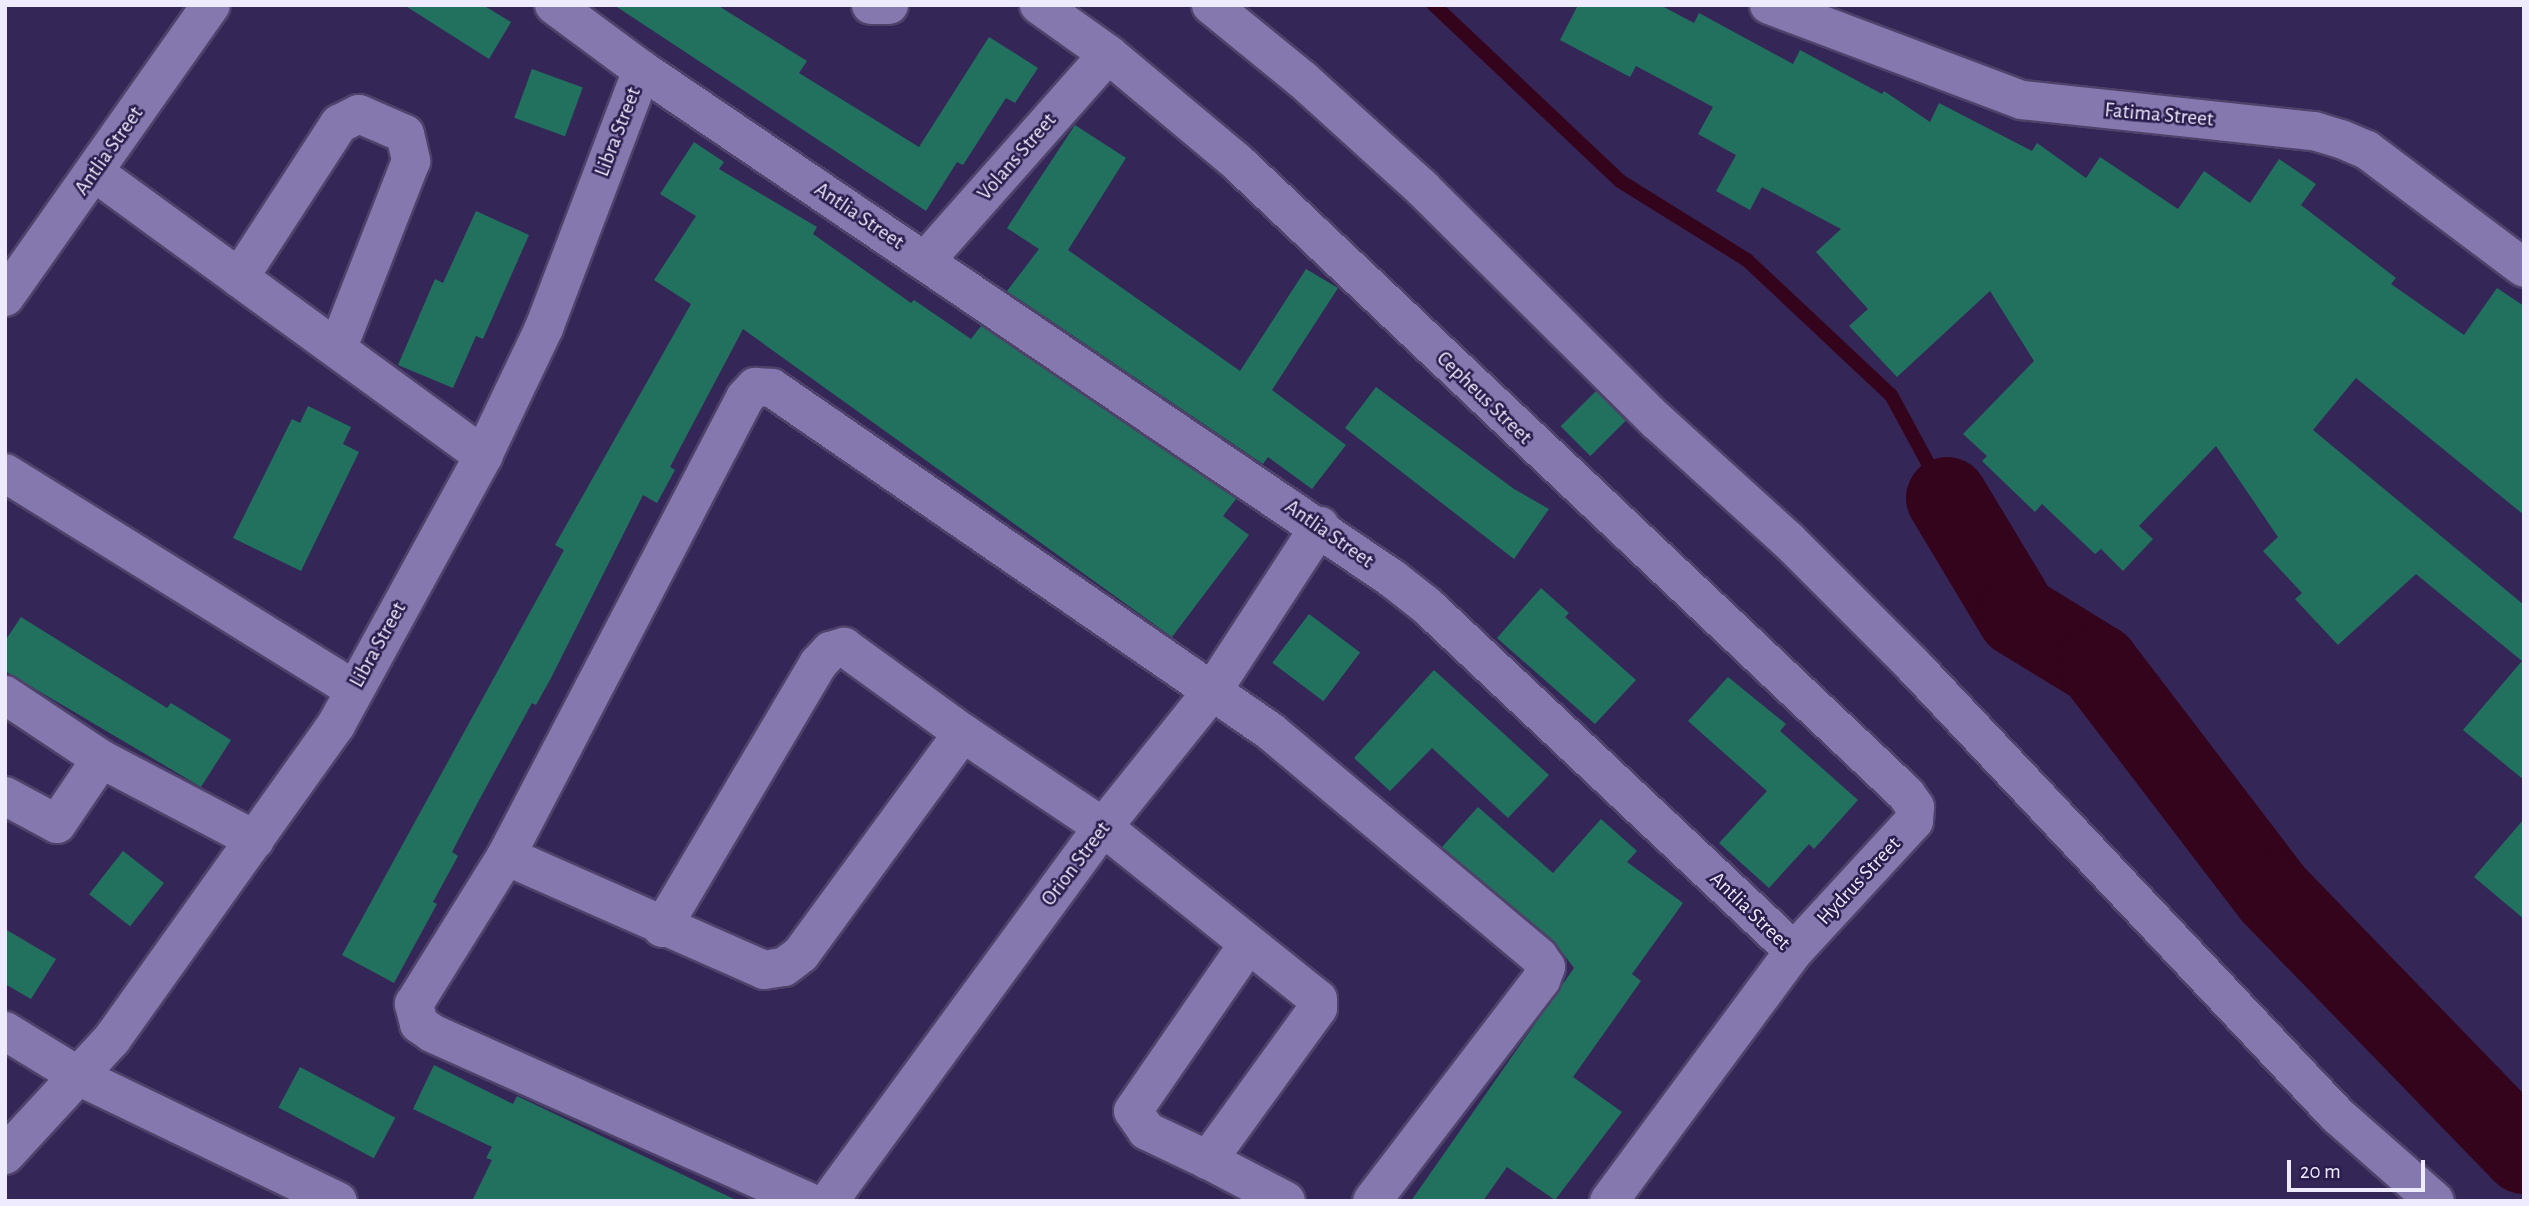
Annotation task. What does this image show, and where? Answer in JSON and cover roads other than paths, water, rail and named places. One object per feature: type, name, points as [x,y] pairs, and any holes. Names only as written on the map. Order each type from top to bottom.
[{"type":"street","name":"Antlia Street","points":[[5,297],[211,5]]},
{"type":"street","name":"Antlia Street","points":[[554,5],[642,70],[1320,526],[1426,605],[1794,951],[1609,1201]]},
{"type":"street","points":[[871,5],[889,5]]},
{"type":"street","name":"Cepheus Street","points":[[1039,5],[1108,54],[1237,162],[1915,807]]},
{"type":"street","points":[[1212,5],[1303,80],[1422,188],[1657,421],[1788,540],[1912,664],[2337,1115],[2424,1198]]},
{"type":"street","name":"Fatima Street","points":[[1769,5],[2022,100],[2314,131],[2341,139],[2367,150],[2524,268]]},
{"type":"street","name":"Volans Street","points":[[925,261],[1108,54]]},
{"type":"street","name":"Libra Street","points":[[5,1155],[80,1077],[255,840],[336,725],[483,456],[544,328],[642,70]]},
{"type":"street","points":[[239,278],[339,124],[359,114],[405,134],[411,161],[338,347]]},
{"type":"street","points":[[94,172],[338,347],[483,456]]},
{"type":"street","points":[[807,1201],[419,1024],[414,1004],[506,856],[745,398],[755,387],[772,388],[1213,690],[1346,792],[1546,967],[1541,980],[1372,1201]]},
{"type":"street","points":[[5,473],[354,689]]},
{"type":"street","name":"Orion Street","points":[[829,1201],[1103,827],[1213,690],[1320,526]]},
{"type":"street","points":[[663,928],[818,664],[830,651],[844,647],[962,733],[1103,827],[1318,999],[1318,1008],[1208,1160]]},
{"type":"street","points":[[5,695],[101,759],[255,840]]},
{"type":"street","points":[[506,856],[663,928],[764,970],[783,967],[801,954],[962,733]]},
{"type":"street","points":[[5,796],[57,824],[101,759]]},
{"type":"street","name":"Hydrus Street","points":[[1794,951],[1914,821],[1915,807]]},
{"type":"street","points":[[1248,944],[1133,1111],[1147,1131],[1286,1201]]},
{"type":"street","points":[[5,1031],[80,1077],[338,1201]]},
{"type":"waterway","points":[[1434,5],[1620,181],[1747,260],[1891,395],[1947,498]]},
{"type":"waterway","points":[[1947,498],[2018,616],[2098,665],[2273,894],[2524,1153]]}]
